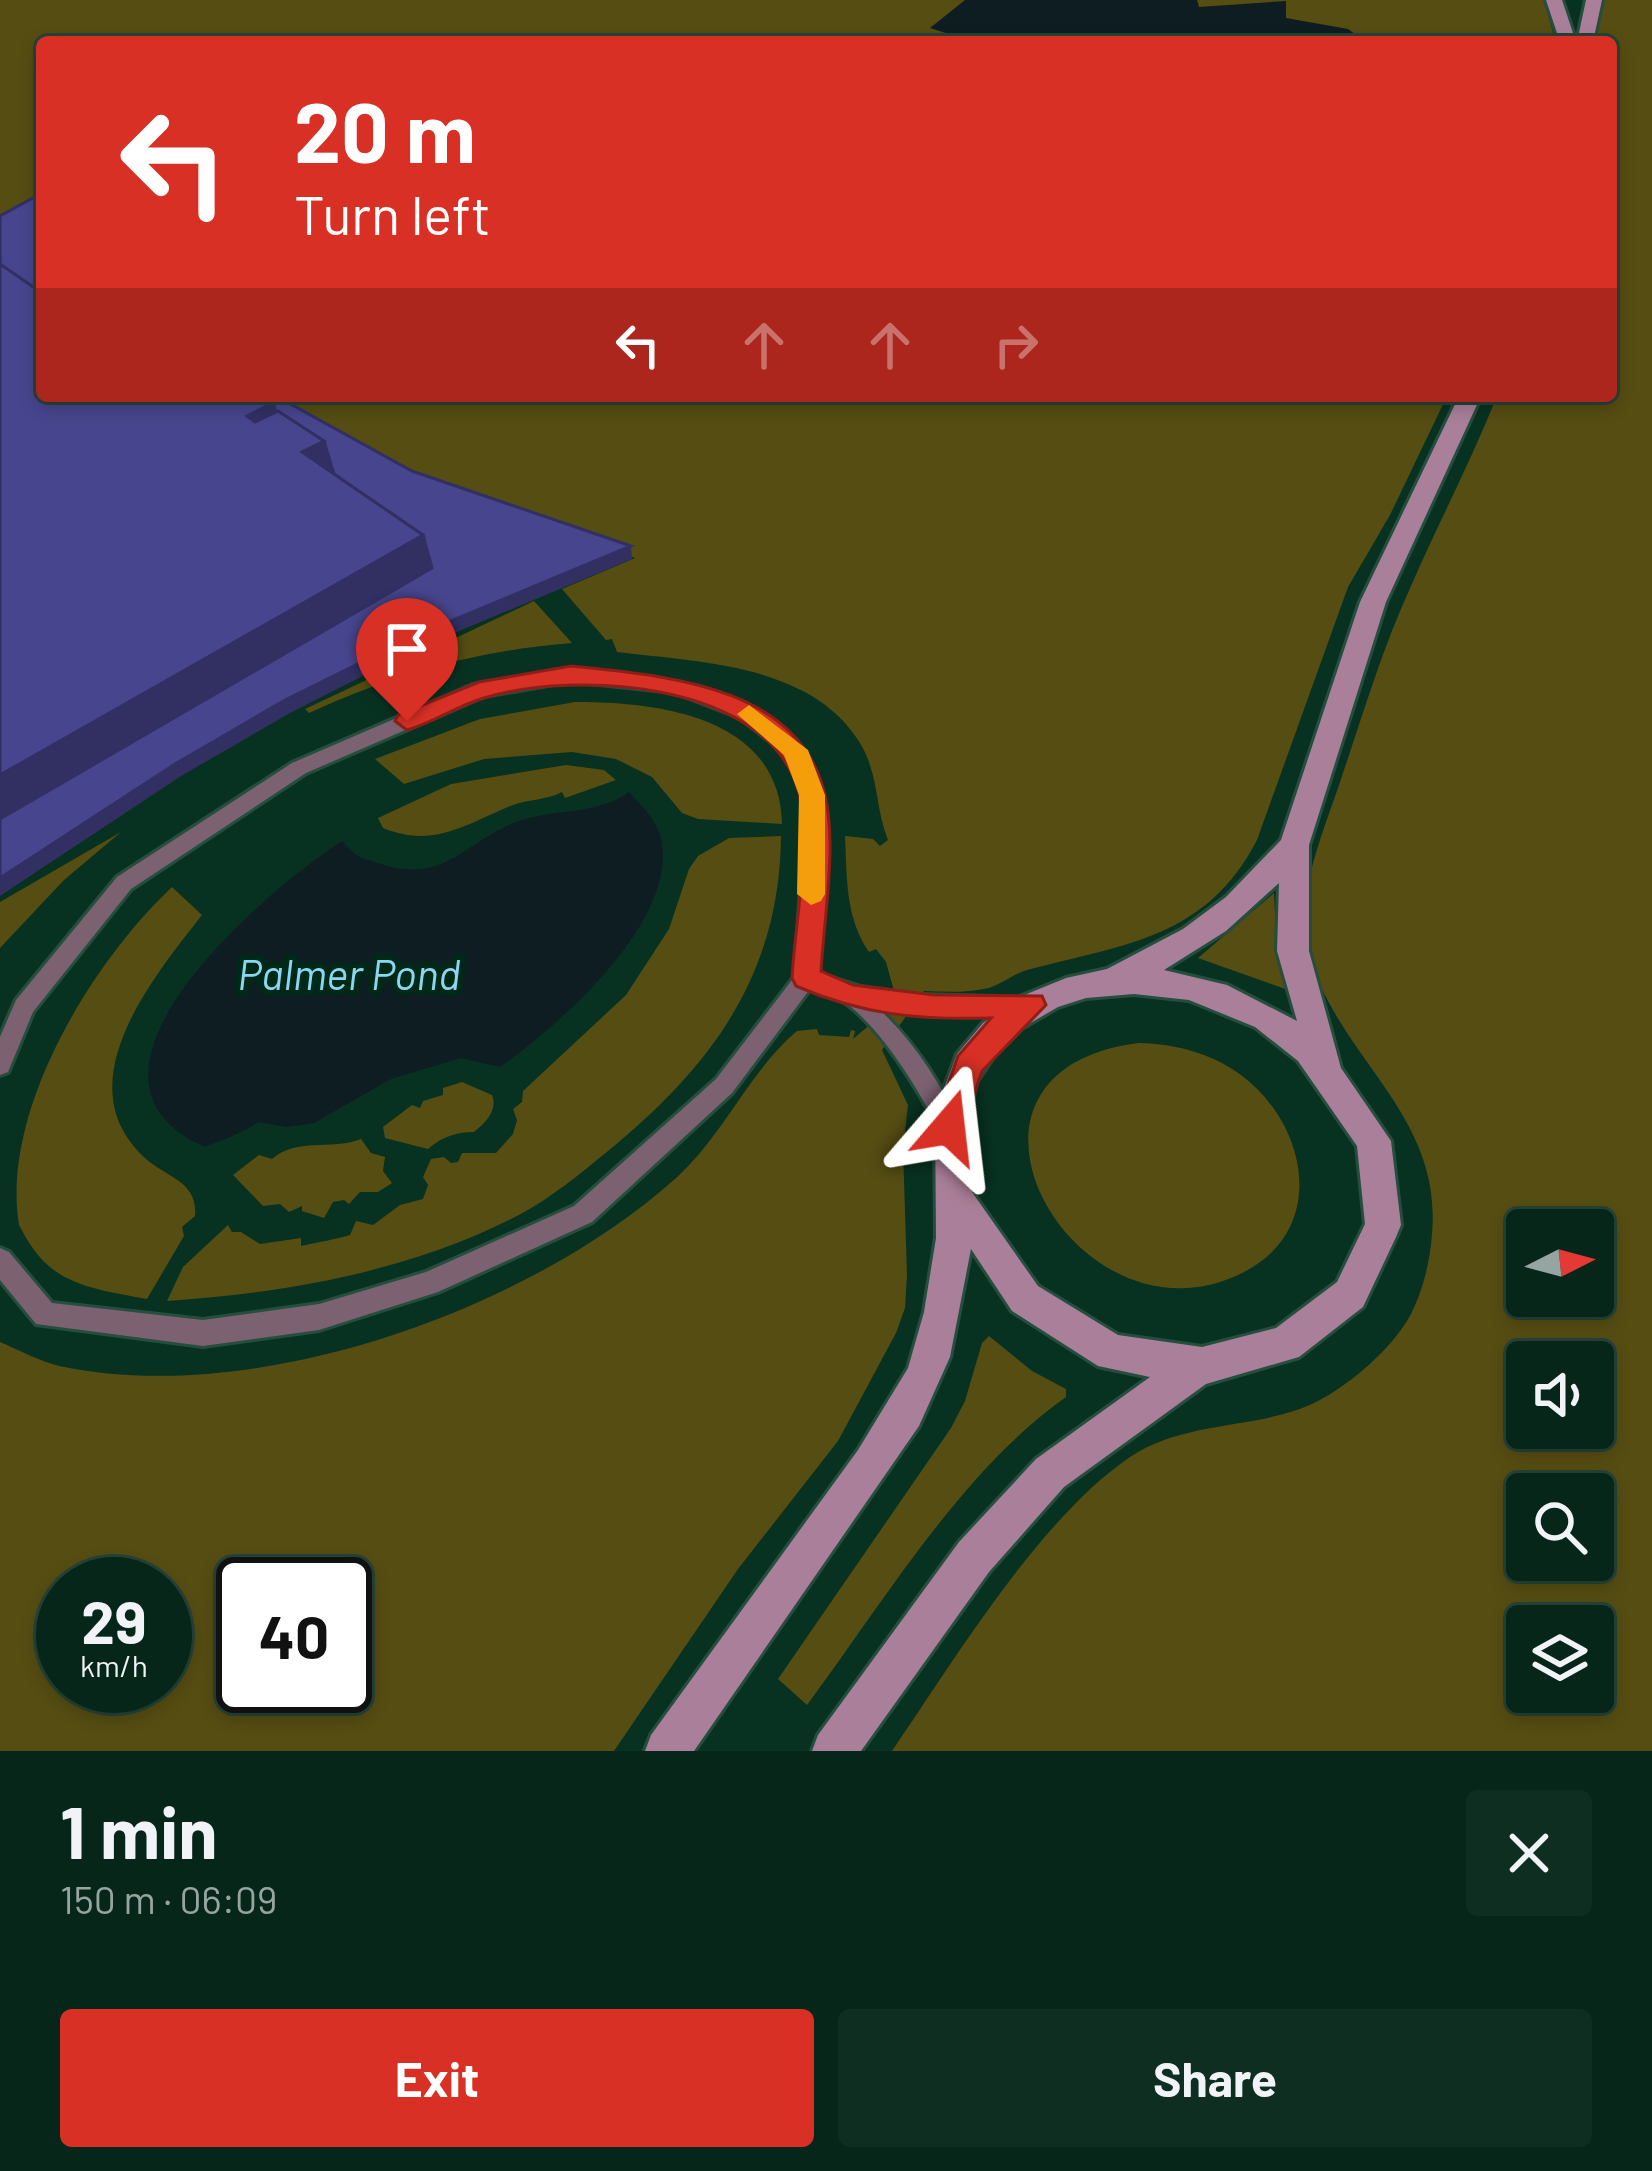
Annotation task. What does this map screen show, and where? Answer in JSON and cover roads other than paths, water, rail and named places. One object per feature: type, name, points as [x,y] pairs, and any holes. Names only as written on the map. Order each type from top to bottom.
[{"type":"street","points":[[1554,0],[1566,36]]},
{"type":"street","points":[[1586,36],[1594,0]]},
{"type":"street","points":[[1327,1067],[1293,951],[1294,845],[1371,608],[1467,402]]},
{"type":"street","points":[[667,1751],[878,1456],[924,1375],[945,1295],[955,1196],[949,1127],[969,1065],[1006,1022],[1031,1005],[1164,958],[1219,922],[1256,892],[1294,845]]},
{"type":"street","points":[[955,1196],[975,1241],[1001,1277],[1035,1309],[1108,1351],[1198,1366],[1271,1355],[1334,1316],[1356,1290],[1372,1261],[1384,1192],[1365,1123],[1327,1067],[1295,1037],[1221,996],[1142,980],[1101,982]]},
{"type":"street","points":[[835,1751],[974,1557],[1050,1473],[1198,1366]]},
{"type":"lane","points":[[0,1065],[24,1007],[124,883],[298,767],[479,690],[571,675],[676,686],[746,712],[795,750],[812,795],[815,829],[806,978],[724,1086],[584,1214],[429,1283],[319,1317],[203,1334],[45,1315],[0,1260]]},
{"type":"lane","points":[[806,978],[850,997],[880,1022],[931,1082],[949,1127]]},
{"type":"lane","points":[[850,997],[957,1009],[1031,1005]]},
{"type":"water","points":[[965,0],[1197,0],[1199,7],[1286,1],[1286,18],[1348,29],[1358,36],[955,36],[930,28]]},
{"type":"water","name":"Palmer Pond","points":[[629,792],[661,838],[662,870],[652,903],[634,936],[582,998],[500,1067],[461,1058],[391,1079],[314,1123],[287,1127],[259,1122],[205,1147],[162,1115],[148,1076],[159,1031],[186,984],[268,898],[342,841],[361,858],[422,869],[439,865],[522,820],[592,808]]}]
